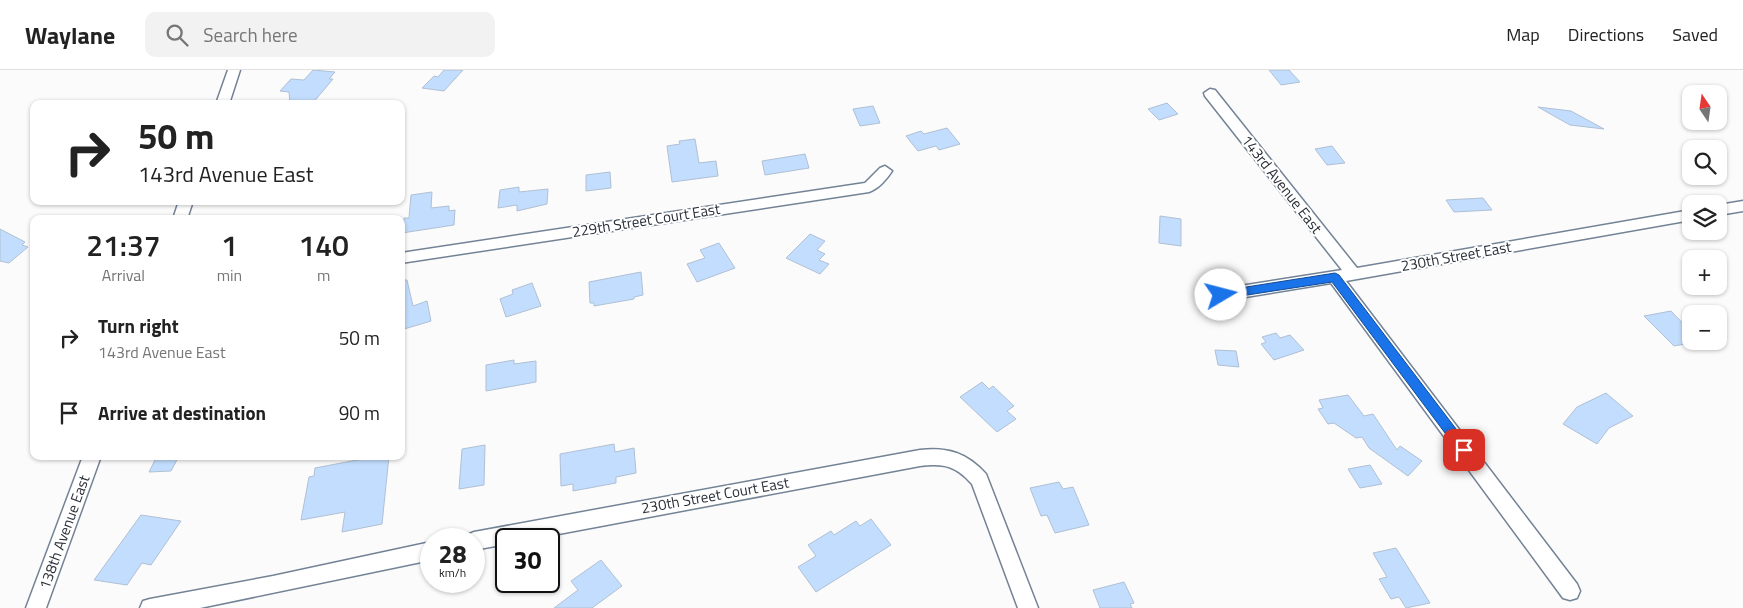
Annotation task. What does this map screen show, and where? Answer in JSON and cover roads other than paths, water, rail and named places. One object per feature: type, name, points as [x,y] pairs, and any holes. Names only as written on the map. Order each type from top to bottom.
[{"type":"street","points":[[223,100],[234,70]]},
{"type":"street","name":"143rd Avenue East","points":[[1210,93],[1353,274]]},
{"type":"street","name":"229th Street Court East","points":[[405,257],[869,187],[885,171]]},
{"type":"street","points":[[1727,209],[1741,208]]},
{"type":"street","name":"230th Street East","points":[[1221,295],[1682,217]]},
{"type":"street","points":[[1335,277],[1570,591]]},
{"type":"street","name":"230th Street Court East","points":[[485,539],[920,458],[946,456],[957,459],[970,468],[980,480],[1028,608]]},
{"type":"street","name":"138th Avenue East","points":[[36,608],[91,460]]},
{"type":"street","points":[[150,608],[273,585],[420,553]]}]
